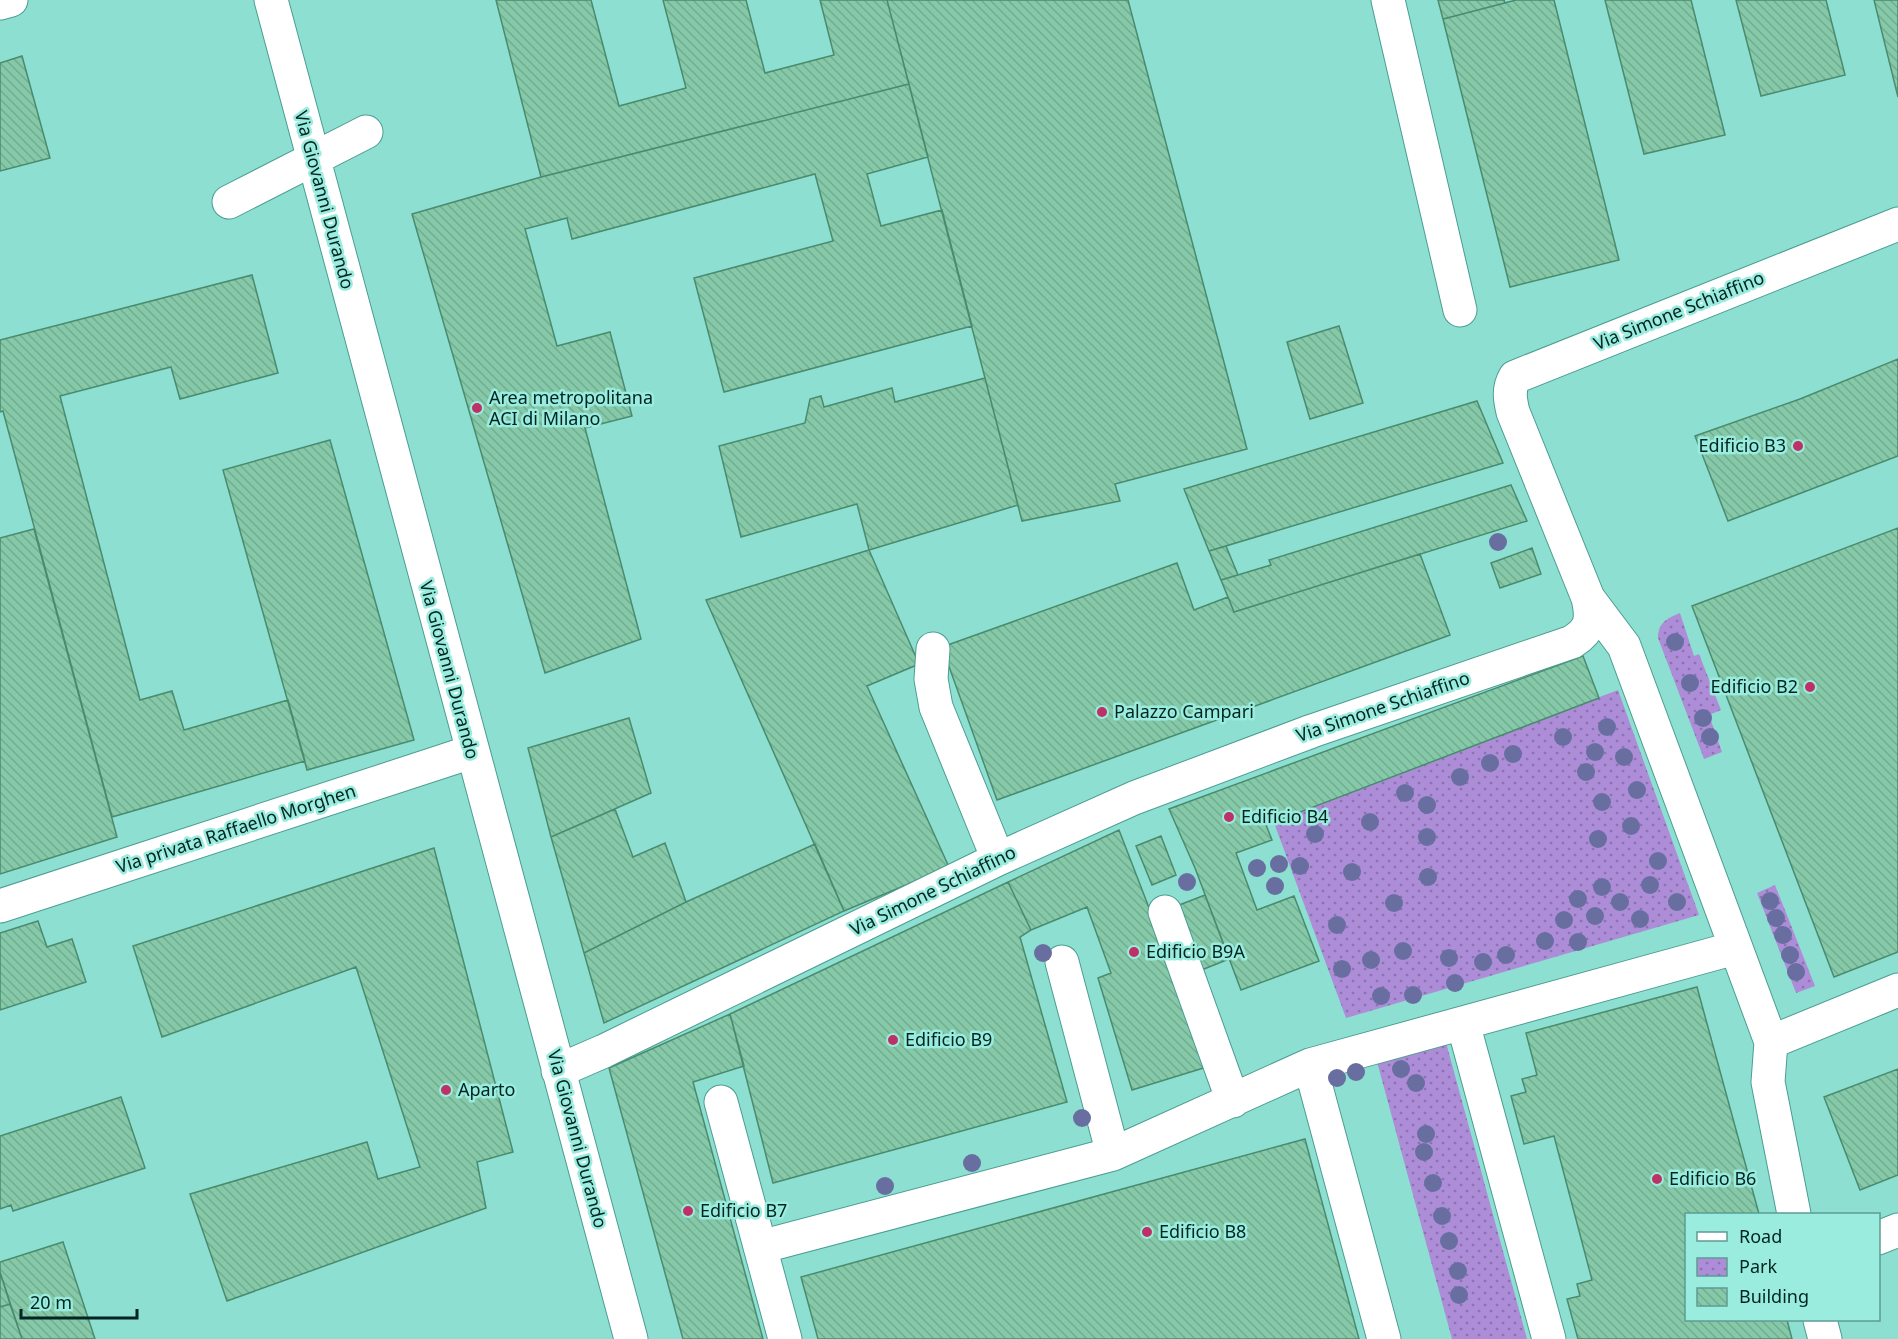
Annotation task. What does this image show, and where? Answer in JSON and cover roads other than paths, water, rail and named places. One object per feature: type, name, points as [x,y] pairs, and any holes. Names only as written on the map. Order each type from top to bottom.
[{"type":"street","points":[[0,3],[11,0]]},
{"type":"street","name":"Via Giovanni Durando","points":[[271,0],[471,752],[631,1339]]},
{"type":"street","points":[[1389,0],[1460,310]]},
{"type":"street","points":[[229,202],[366,132]]},
{"type":"street","name":"Via Simone Schiaffino","points":[[558,1071],[604,1051],[998,859],[1134,798],[1312,730],[1572,642],[1584,634],[1588,628],[1590,616],[1588,598],[1513,412],[1509,394],[1510,385],[1515,377],[1898,224]]},
{"type":"street","points":[[1588,598],[1624,646],[1771,1042],[1768,1082],[1794,1213]]},
{"type":"street","points":[[933,649],[931,679],[936,707],[998,859]]},
{"type":"street","name":"Via privata Raffaello Morghen","points":[[0,906],[471,752]]},
{"type":"street","points":[[1166,912],[1233,1101]]},
{"type":"street","points":[[760,1247],[1113,1154],[1310,1065],[1735,948]]},
{"type":"street","points":[[1062,962],[1113,1154]]},
{"type":"street","points":[[1771,1042],[1898,990]]},
{"type":"street","points":[[1463,1023],[1549,1339]]},
{"type":"street","points":[[1310,1065],[1384,1339]]},
{"type":"street","points":[[721,1102],[785,1339]]},
{"type":"street","points":[[1880,1237],[1898,1230]]},
{"type":"street","points":[[1820,1321],[1826,1339]]},
{"type":"place","name":"Area metropolitana ACI di Milano","points":[[477,408]]},
{"type":"place","name":"Edificio B3","points":[[1798,446]]},
{"type":"place","name":"Edificio B2","points":[[1810,687]]},
{"type":"place","name":"Palazzo Campari","points":[[1102,712]]},
{"type":"place","name":"Edificio B4","points":[[1229,817]]},
{"type":"place","name":"Edificio B9A","points":[[1134,952]]},
{"type":"place","name":"Edificio B9","points":[[893,1040]]},
{"type":"place","name":"Aparto","points":[[446,1090]]},
{"type":"place","name":"Edificio B6","points":[[1657,1179]]},
{"type":"place","name":"Edificio B7","points":[[688,1211]]},
{"type":"place","name":"Edificio B8","points":[[1147,1232]]}]
